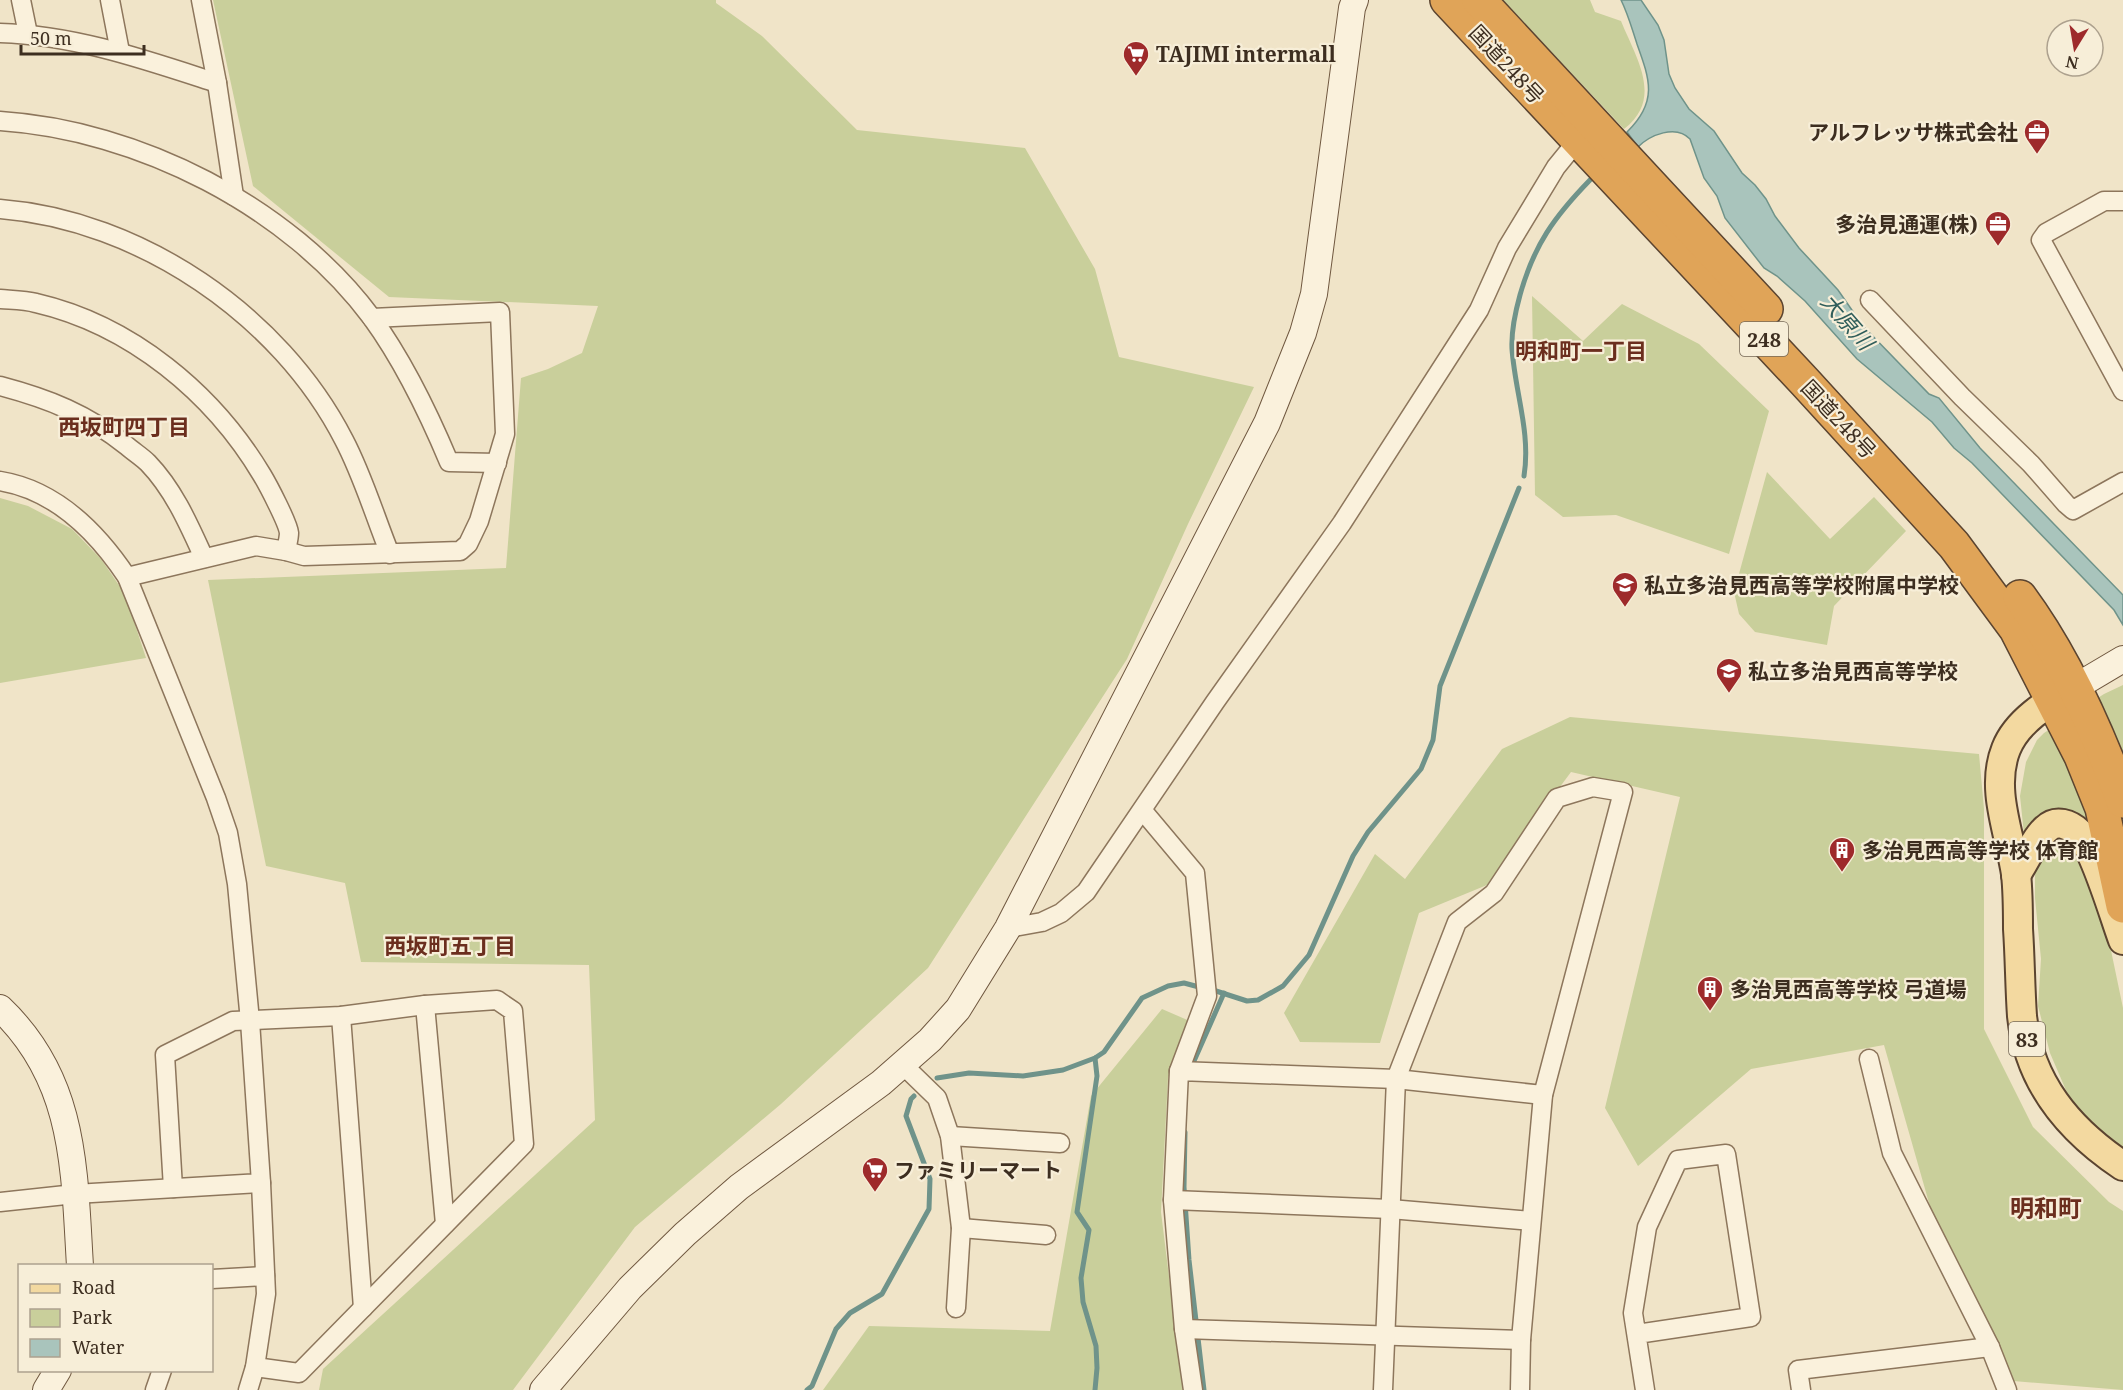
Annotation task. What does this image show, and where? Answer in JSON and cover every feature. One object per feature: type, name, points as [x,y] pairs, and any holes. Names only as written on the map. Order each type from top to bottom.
[{"type":"highway","name":"国道248号","points":[[1447,0],[1805,382],[1954,545],[2102,745],[2123,801]]},
{"type":"highway","name":"国道248号","points":[[1479,0],[1717,255],[1982,545],[2037,621],[2063,694],[2081,756],[2102,807],[2123,906]]},
{"type":"main road","name":"83","points":[[2063,694],[2035,713],[2016,732],[2006,747],[2000,765],[1998,784],[2016,875],[2022,1018],[2032,1061],[2049,1096],[2073,1125],[2100,1150],[2123,1166]]},
{"type":"main road","points":[[2016,875],[2046,828],[2060,823],[2069,826],[2080,834],[2093,857],[2123,940]]},
{"type":"street","points":[[21,0],[28,34]]},
{"type":"street","points":[[110,0],[120,52]]},
{"type":"street","points":[[201,0],[217,83],[234,196]]},
{"type":"street","points":[[543,1390],[630,1288],[685,1234],[739,1187],[881,1083],[930,1040],[958,1009],[1008,928],[1267,423],[1303,333],[1314,294],[1355,0]]},
{"type":"street","points":[[0,33],[28,34],[120,52],[217,83]]},
{"type":"street","points":[[0,121],[53,128],[120,144],[182,168],[234,196],[278,226],[343,284],[372,318],[425,406],[449,462],[496,463]]},
{"type":"street","points":[[1008,928],[1042,922],[1061,913],[1086,892],[1215,702],[1342,523],[1479,310],[1507,248],[1557,167],[1578,140]]},
{"type":"street","points":[[2123,201],[2104,201],[2046,232],[2041,240],[2123,391]]},
{"type":"street","points":[[0,209],[25,211],[95,228],[153,252],[243,313],[282,351],[307,381],[344,440],[390,554]]},
{"type":"street","points":[[0,298],[45,305],[111,330],[185,380],[251,457],[267,484],[289,531],[286,551]]},
{"type":"street","points":[[1870,300],[1962,397],[2019,451],[2073,510],[2123,482]]},
{"type":"street","points":[[127,577],[256,546],[304,556],[460,550],[468,544],[479,521],[505,434],[500,312],[372,318]]},
{"type":"street","points":[[0,386],[72,409],[115,436],[148,463],[169,490],[204,558]]},
{"type":"street","points":[[0,481],[48,498],[78,519],[108,548],[127,577],[228,833],[237,884],[250,1020],[266,1294],[255,1367],[248,1390]]},
{"type":"street","points":[[2063,694],[2118,662]]},
{"type":"street","points":[[1383,1390],[1395,1079],[1457,922],[1494,893],[1557,798],[1593,787],[1623,792],[1543,1095],[1521,1340],[1520,1390]]},
{"type":"street","points":[[1143,811],[1195,873],[1207,996],[1179,1071],[1173,1200],[1184,1329],[1193,1390]]},
{"type":"street","points":[[173,1188],[165,1055],[233,1021],[341,1016],[425,1005],[496,1000],[513,1011],[524,1144],[299,1373],[255,1367]]},
{"type":"street","points":[[425,1005],[445,1224]]},
{"type":"street","points":[[0,1008],[13,1020],[45,1065],[62,1108],[72,1147],[80,1264]]},
{"type":"street","points":[[341,1016],[363,1308]]},
{"type":"street","points":[[1869,1059],[1892,1153],[1990,1347],[2007,1390]]},
{"type":"street","points":[[902,1064],[937,1098],[950,1136],[961,1228],[956,1308]]},
{"type":"street","points":[[1179,1071],[1395,1079],[1543,1095]]},
{"type":"street","points":[[950,1136],[1060,1143]]},
{"type":"street","points":[[1637,1334],[1751,1317],[1726,1154],[1678,1160],[1647,1227],[1633,1313],[1645,1390]]},
{"type":"street","points":[[0,1202],[75,1194],[261,1183]]},
{"type":"street","points":[[1173,1200],[1390,1209],[1531,1221]]},
{"type":"street","points":[[961,1228],[1046,1235]]},
{"type":"street","points":[[213,1279],[265,1276]]},
{"type":"street","points":[[1184,1329],[1521,1340]]},
{"type":"street","points":[[1801,1390],[1798,1370],[1990,1347]]},
{"type":"street","points":[[46,1390],[57,1372]]},
{"type":"street","points":[[155,1390],[162,1372]]},
{"type":"green space","points":[[213,0],[716,0],[716,3],[762,36],[857,130],[1025,148],[1095,269],[1119,357],[1254,387],[1188,524],[1127,659],[928,968],[781,1104],[635,1227],[513,1390],[319,1390],[323,1369],[595,1120],[589,965],[361,962],[345,883],[266,866],[208,580],[506,568],[521,378],[548,369],[582,353],[598,306],[389,297],[253,186]]},
{"type":"green space","points":[[1503,0],[1590,0],[1595,12],[1621,21],[1643,77],[1645,91],[1643,104],[1636,117],[1624,129]]},
{"type":"green space","points":[[1532,296],[1583,341],[1622,304],[1699,344],[1769,411],[1729,554],[1616,515],[1563,517],[1535,495]]},
{"type":"green space","points":[[1767,472],[1830,539],[1874,497],[1906,531],[1834,606],[1827,645],[1755,632],[1739,614],[1734,592]]},
{"type":"green space","points":[[0,498],[28,506],[72,529],[101,559],[125,594],[146,658],[0,683]]},
{"type":"green space","points":[[2123,685],[2123,881],[2098,888],[2123,1008],[2123,1151],[2094,1129],[2071,1102],[2050,1053],[2038,1006],[2041,959],[2035,875],[2024,834],[2020,796],[2026,762],[2037,740],[2044,733],[2104,694]]},
{"type":"green space","points":[[1570,717],[1979,754],[1984,809],[1984,1029],[2033,1127],[2109,1202],[2123,1211],[2123,1390],[2013,1381],[1935,1224],[1884,1045],[1751,1069],[1638,1166],[1605,1108],[1680,797],[1571,772],[1487,885],[1419,913],[1380,1043],[1300,1042],[1284,1013],[1375,854],[1405,879],[1502,749]]},
{"type":"green space","points":[[1162,1009],[1192,1022],[1168,1078],[1161,1212],[1183,1390],[823,1390],[869,1326],[1050,1331],[1091,1096]]},
{"type":"water","name":"大原川","points":[[1621,0],[1641,0],[1658,25],[1664,40],[1669,74],[1689,109],[1714,131],[1742,173],[1766,199],[1775,216],[1799,248],[1838,290],[1863,326],[1929,394],[1939,398],[1980,448],[2123,595],[2123,625],[2114,610],[1972,463],[1954,448],[1932,422],[1857,359],[1805,301],[1777,276],[1764,268],[1725,218],[1717,196],[1704,178],[1690,139],[1678,132],[1663,133],[1638,147],[1627,132],[1643,111],[1647,100],[1648,80]]},
{"type":"waterway","points":[[1524,476],[1526,444],[1512,349],[1515,315],[1526,277],[1539,246],[1556,219],[1590,180]]},
{"type":"waterway","points":[[1213,990],[1247,1001],[1258,1000],[1283,986],[1309,955],[1353,856],[1368,832],[1421,769],[1433,740],[1440,686],[1519,488]]},
{"type":"waterway","points":[[937,1078],[969,1073],[1023,1076],[1063,1070],[1095,1058],[1104,1052],[1142,998],[1168,986],[1184,983],[1199,987]]},
{"type":"waterway","points":[[1194,1061],[1224,993]]},
{"type":"waterway","points":[[1095,1058],[1097,1076],[1077,1212],[1089,1230],[1081,1278],[1083,1302],[1096,1346],[1095,1390]]},
{"type":"waterway","points":[[807,1390],[812,1386],[836,1329],[850,1313],[882,1294],[929,1209],[930,1179],[906,1116],[914,1096]]},
{"type":"waterway","points":[[1185,1132],[1184,1187],[1189,1260],[1204,1390]]},
{"type":"place","name":"TAJIMI intermall","points":[[1136,77]]},
{"type":"place","name":"アルフレッサ株式会社","points":[[2037,155]]},
{"type":"place","name":"多治見通運(株)","points":[[1998,247]]},
{"type":"place","name":"私立多治見西高等学校附属中学校","points":[[1625,608]]},
{"type":"place","name":"私立多治見西高等学校","points":[[1729,694]]},
{"type":"place","name":"多治見西高等学校 体育館","points":[[1842,873]]},
{"type":"place","name":"多治見西高等学校 弓道場","points":[[1710,1012]]},
{"type":"place","name":"ファミリーマート","points":[[875,1193]]},
{"type":"district","name":"明和町一丁目","points":[[1581,350]]},
{"type":"district","name":"西坂町四丁目","points":[[124,426]]},
{"type":"district","name":"西坂町五丁目","points":[[450,945]]},
{"type":"district","name":"明和町","points":[[2046,1207]]}]
